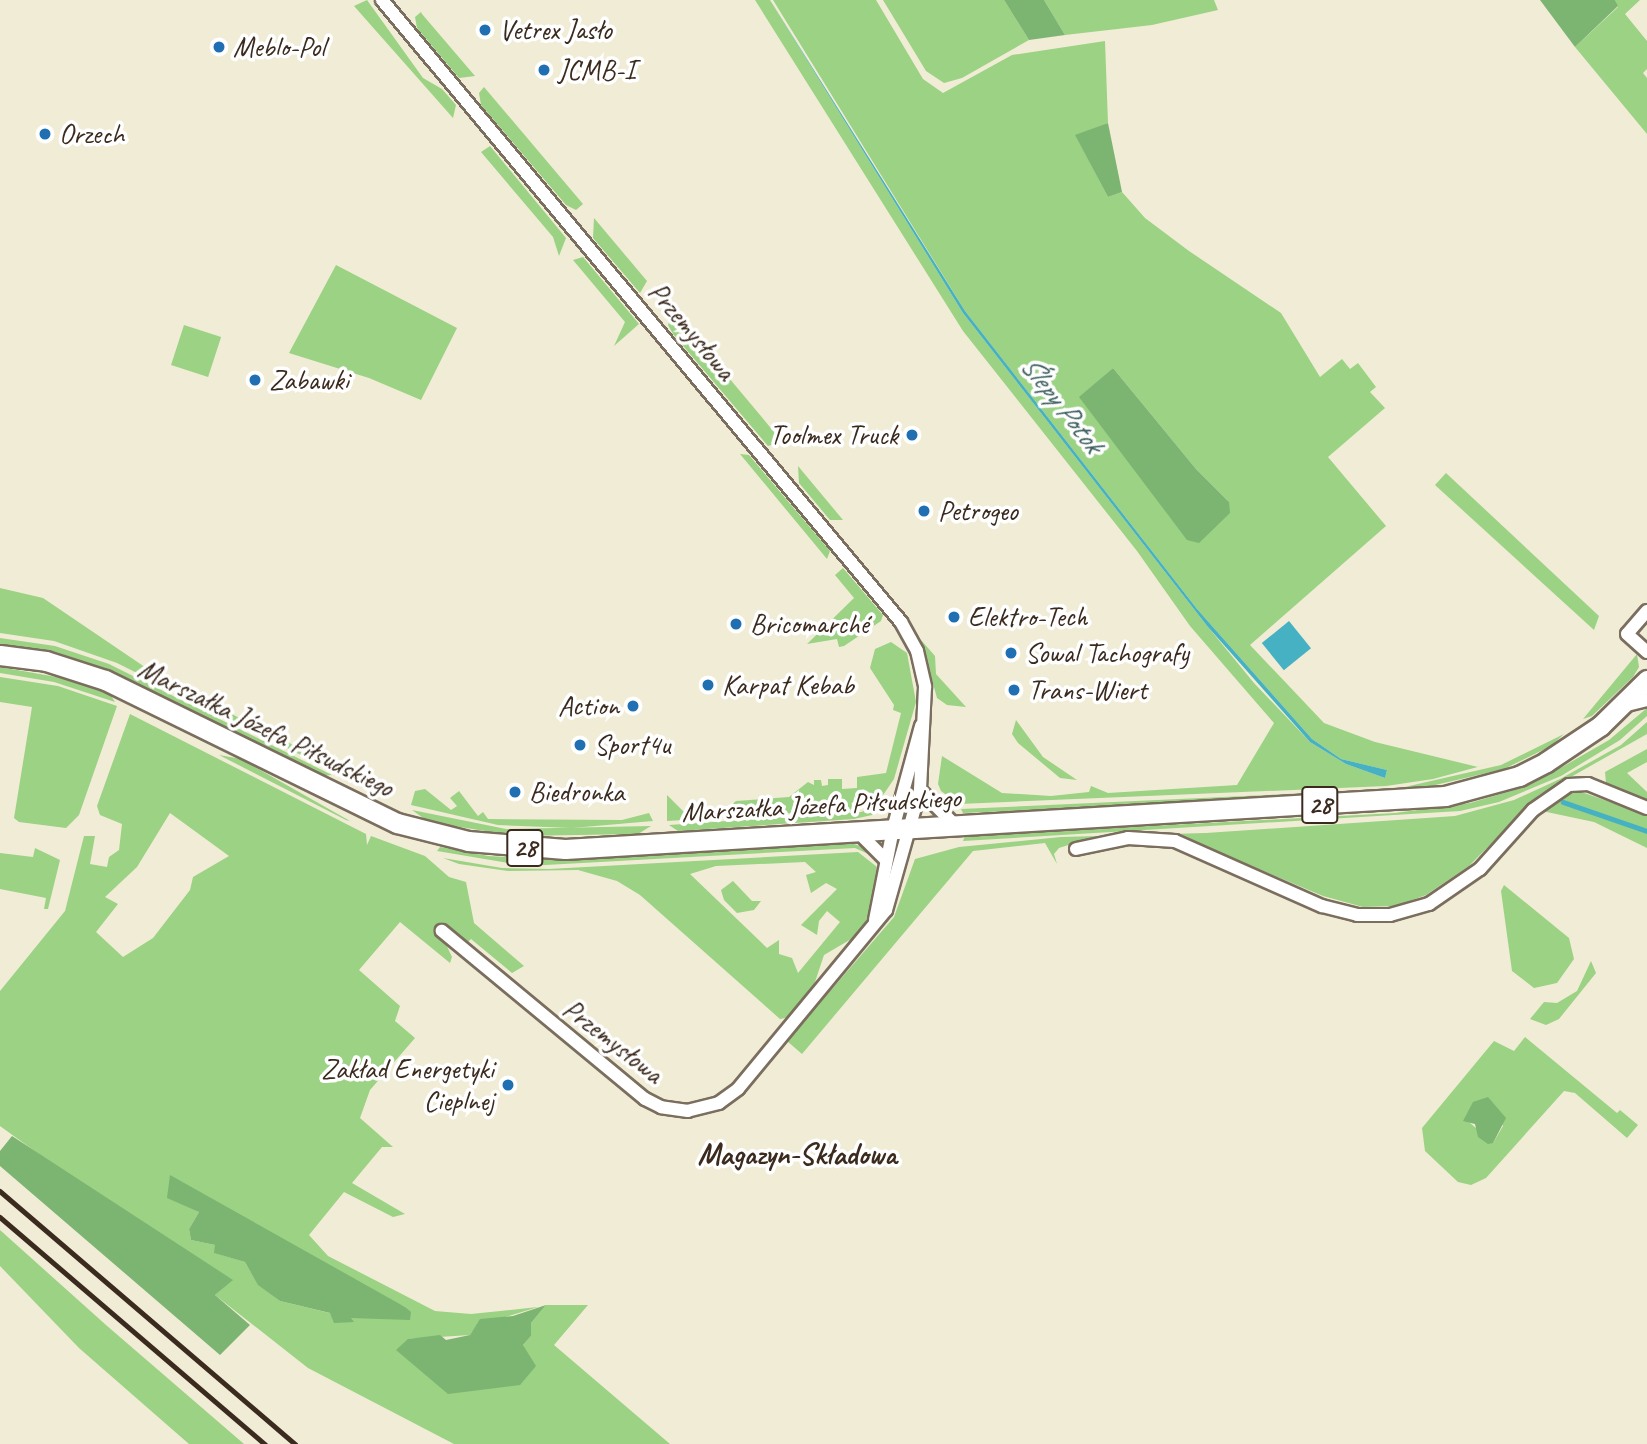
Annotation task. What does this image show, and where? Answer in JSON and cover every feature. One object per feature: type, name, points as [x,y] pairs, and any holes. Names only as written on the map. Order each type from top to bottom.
[{"type":"main road","name":"Marszałka Józefa Piłsudskiego","points":[[0,655],[46,661],[105,680],[353,804],[445,837],[516,848],[565,849],[1445,796],[1531,771],[1582,740],[1623,706],[1647,680]]},
{"type":"street","name":"Przemysłowa","points":[[382,0],[901,622],[917,651],[925,713],[920,790],[886,860],[872,930]]},
{"type":"street","points":[[1647,611],[1627,634],[1647,652]]},
{"type":"street","points":[[1623,706],[1647,700]]},
{"type":"street","name":"Przemysłowa","points":[[442,930],[636,1093],[661,1107],[688,1111],[712,1107],[733,1095],[872,930],[891,898],[901,828],[925,713]]},
{"type":"street","points":[[1076,849],[1128,838],[1175,841],[1322,906],[1357,915],[1390,915],[1429,904],[1480,869],[1533,810],[1569,785],[1588,785],[1647,808]]},
{"type":"street","points":[[920,790],[954,824]]},
{"type":"street","points":[[857,831],[886,860]]},
{"type":"green space","points":[[367,0],[423,78],[442,89],[456,105],[453,118],[354,6]]},
{"type":"green space","points":[[755,0],[770,0],[963,313],[1208,627],[1254,683],[1310,742],[1346,764],[1385,778],[1387,770],[1341,759],[1312,739],[1197,609],[965,311],[773,0],[876,0],[923,79],[943,93],[1012,55],[1105,41],[1108,123],[1076,136],[1108,197],[1122,192],[1145,218],[1281,313],[1320,377],[1342,359],[1350,369],[1358,363],[1376,387],[1370,392],[1385,408],[1328,457],[1386,526],[1250,645],[1324,723],[1375,742],[1478,767],[1433,779],[1386,786],[959,804],[941,791],[938,784],[942,756],[1002,793],[1051,796],[1089,792],[1091,786],[1108,793],[1237,785],[1274,723],[1190,626],[1137,551],[963,331]],"holes":[[[1113,368],[1196,469],[1229,502],[1080,397]]]},
{"type":"green space","points":[[883,0],[1004,0],[1029,40],[962,78],[944,83],[926,71]]},
{"type":"green space","points":[[1004,0],[1044,0],[1065,35],[1029,40]]},
{"type":"green space","points":[[1044,0],[1214,0],[1218,10],[1152,25],[1065,35]]},
{"type":"green space","points":[[1540,0],[1615,0],[1618,6],[1575,47]]},
{"type":"green space","points":[[1615,0],[1640,0],[1625,14],[1647,41],[1647,69],[1643,73],[1647,78],[1647,134],[1575,47],[1618,7]]},
{"type":"green space","points":[[421,12],[475,76],[459,78],[417,28],[415,17]]},
{"type":"green space","points":[[484,87],[583,204],[576,210],[566,205],[481,105],[479,93]]},
{"type":"green space","points":[[1108,123],[1122,192],[1108,197],[1075,135]]},
{"type":"green space","points":[[490,146],[566,238],[559,256],[553,237],[481,152]]},
{"type":"green space","points":[[594,218],[647,281],[640,293],[593,238]]},
{"type":"green space","points":[[583,257],[639,324],[614,346],[625,322],[573,260]]},
{"type":"green space","points":[[336,265],[457,328],[421,400],[369,378],[289,353]]},
{"type":"green space","points":[[672,310],[782,442],[768,446],[673,334],[668,325]]},
{"type":"green space","points":[[184,325],[221,337],[208,377],[171,365]]},
{"type":"green space","points":[[1113,368],[1196,469],[1229,502],[1230,513],[1199,543],[1187,540],[1079,397]]},
{"type":"green space","points":[[740,454],[749,455],[830,551],[827,559]]},
{"type":"green space","points":[[798,466],[843,520],[830,520],[799,483]]},
{"type":"green space","points":[[1446,473],[1599,616],[1594,630],[1435,485]]},
{"type":"green space","points":[[843,568],[883,615],[881,621],[844,646],[839,647],[837,639],[807,644],[854,598],[835,575]]},
{"type":"green space","points":[[0,588],[43,598],[164,680],[337,767],[335,772],[117,663],[54,641],[0,633]]},
{"type":"green space","points":[[0,638],[55,646],[109,664],[332,775],[319,776],[107,670],[56,652],[0,644]]},
{"type":"green space","points":[[921,640],[935,656],[936,674],[966,707],[947,705],[937,698]]},
{"type":"green space","points":[[891,642],[907,653],[916,702],[894,779],[879,801],[858,809],[667,821],[667,795],[687,815],[722,813],[736,801],[789,797],[808,782],[814,785],[814,780],[821,780],[822,786],[828,785],[828,779],[842,779],[842,789],[857,788],[857,777],[886,773],[901,713],[893,710],[894,705],[870,668],[875,649]]},
{"type":"green space","points":[[1637,654],[1639,667],[1633,677],[1592,716],[1583,719]]},
{"type":"green space","points":[[0,667],[68,679],[110,694],[115,702],[54,682],[0,673]]},
{"type":"green space","points":[[0,677],[58,686],[117,706],[79,815],[66,828],[19,822],[14,818],[32,707],[0,702]]},
{"type":"green space","points":[[1647,708],[1647,716],[1620,740],[1561,776],[1499,802],[1460,811],[963,841],[965,836],[1395,813],[1470,803],[1514,790],[1564,766],[1609,740]]},
{"type":"green space","points":[[130,714],[366,834],[367,845],[371,836],[425,856],[449,877],[466,882],[474,923],[524,966],[512,973],[471,939],[465,945],[444,940],[452,957],[450,963],[400,922],[359,970],[400,1006],[395,1021],[415,1038],[370,1090],[360,1118],[393,1147],[382,1147],[352,1183],[405,1214],[393,1217],[344,1192],[309,1235],[328,1256],[435,1311],[471,1314],[538,1307],[499,1319],[481,1319],[470,1335],[408,1339],[528,1358],[523,1345],[531,1336],[531,1323],[546,1305],[588,1305],[554,1345],[670,1444],[454,1444],[308,1368],[215,1295],[232,1280],[72,1178],[0,1126],[0,991],[65,911],[84,836],[95,836],[90,864],[107,867],[109,857],[119,850],[122,824],[100,815],[97,806]],"holes":[[[170,813],[229,856],[193,877],[190,890],[153,938],[123,957],[96,932],[118,904],[105,897],[137,867]],[[170,1176],[380,1296],[405,1307],[350,1318],[280,1301],[258,1284],[245,1262],[215,1253],[215,1245],[191,1240],[189,1229],[199,1212],[184,1204]]]},
{"type":"green space","points":[[1016,720],[1043,757],[1077,780],[1060,778],[1018,743],[1012,734]]},
{"type":"green space","points":[[1647,722],[1647,734],[1539,795],[1469,866],[1426,895],[1396,906],[1363,907],[1323,896],[1178,835],[1090,838],[1059,848],[1054,854],[1057,864],[1045,843],[973,851],[802,1054],[787,1041],[894,917],[915,859],[959,847],[1061,837],[1206,833],[1455,816],[1514,800],[1560,779],[1621,745]]},
{"type":"green space","points":[[1564,734],[1551,746],[1504,769],[1418,789],[1057,809],[963,813],[961,809],[1396,789],[1501,765]]},
{"type":"green space","points":[[1647,749],[1647,762],[1627,773],[1647,792],[1647,800],[1606,783],[1605,772]]},
{"type":"green space","points":[[219,755],[241,759],[350,821],[346,820]]},
{"type":"green space","points":[[425,789],[451,810],[457,806],[450,798],[459,791],[478,816],[483,812],[488,819],[622,820],[649,813],[653,821],[572,828],[498,825],[411,805],[415,791]]},
{"type":"green space","points":[[1573,789],[1647,815],[1647,848],[1594,822],[1542,811]]},
{"type":"green space","points":[[880,806],[872,815],[854,819],[678,831],[669,825],[861,812]]},
{"type":"green space","points":[[412,810],[506,829],[651,826],[638,834],[516,836],[429,822]]},
{"type":"green space","points":[[851,843],[866,848],[875,857],[855,848],[527,866],[437,851],[440,847],[488,856],[543,859]]},
{"type":"green space","points":[[35,848],[60,860],[48,909],[44,909],[46,898],[0,889],[0,853],[33,857]]},
{"type":"green space","points":[[858,852],[877,867],[868,918],[858,935],[824,955],[813,988],[790,1017],[780,1019],[640,895],[617,881],[578,870],[508,871],[459,864],[443,858],[502,868],[549,869]],"holes":[[[805,862],[816,872],[806,875],[811,893],[826,883],[837,889],[801,925],[817,935],[819,921],[827,911],[840,922],[798,973],[792,958],[779,954],[779,940],[767,948],[690,874],[716,866]]]},
{"type":"green space","points":[[733,881],[752,901],[761,901],[754,910],[737,913],[724,900],[721,890]]},
{"type":"green space","points":[[1504,885],[1569,938],[1574,959],[1557,983],[1534,988],[1512,971],[1501,891]]},
{"type":"green space","points":[[1591,961],[1596,973],[1559,1019],[1546,1025],[1530,1019],[1544,1002],[1557,1003],[1577,991]]},
{"type":"green space","points":[[1525,1037],[1617,1113],[1620,1110],[1638,1125],[1627,1138],[1575,1093],[1564,1091],[1486,1178],[1471,1185],[1458,1182],[1425,1151],[1422,1128],[1494,1041],[1514,1051]],"holes":[[[1494,1105],[1503,1126],[1493,1143],[1469,1122]]]},
{"type":"green space","points":[[1488,1097],[1506,1118],[1493,1143],[1488,1144],[1478,1137],[1475,1124],[1463,1121],[1473,1102]]},
{"type":"green space","points":[[12,1136],[233,1280],[215,1295],[250,1325],[220,1355],[0,1166],[0,1151]]},
{"type":"green space","points":[[170,1175],[405,1307],[411,1312],[410,1320],[351,1318],[354,1322],[334,1323],[330,1313],[280,1301],[258,1285],[245,1262],[214,1253],[215,1245],[191,1240],[189,1229],[199,1212],[167,1198]]},
{"type":"green space","points":[[0,1230],[244,1444],[189,1444],[79,1348],[0,1266]]},
{"type":"green space","points":[[546,1305],[531,1323],[531,1336],[523,1345],[536,1366],[520,1385],[448,1394],[396,1350],[408,1339],[440,1335],[446,1340],[470,1335],[480,1319],[513,1316]]},
{"type":"water","points":[[770,0],[965,311],[1197,609],[1312,739],[1341,759],[1387,770],[1385,778],[1346,764],[1310,742],[1208,627],[963,313]]},
{"type":"water","points":[[1289,621],[1311,648],[1284,670],[1262,643]]},
{"type":"waterway","name":"Ślepy Potok","points":[[1563,802],[1647,831]]},
{"type":"railway","points":[[0,1191],[295,1444]]},
{"type":"railway","points":[[0,1217],[265,1444]]},
{"type":"place","name":"Vetrex Jasło","points":[[485,30]]},
{"type":"place","name":"Meblo-Pol","points":[[219,47]]},
{"type":"place","name":"JCMB-I","points":[[544,70]]},
{"type":"place","name":"Orzech","points":[[45,134]]},
{"type":"place","name":"Zabawki","points":[[255,380]]},
{"type":"place","name":"Toolmex Truck","points":[[912,435]]},
{"type":"place","name":"Petrogeo","points":[[924,511]]},
{"type":"place","name":"Elektro-Tech","points":[[954,617]]},
{"type":"place","name":"Bricomarché","points":[[736,624]]},
{"type":"place","name":"Sowal Tachografy","points":[[1011,653]]},
{"type":"place","name":"Karpat Kebab","points":[[708,685]]},
{"type":"place","name":"Trans-Wiert","points":[[1014,690]]},
{"type":"place","name":"Action","points":[[633,706]]},
{"type":"place","name":"Sport4u","points":[[580,745]]},
{"type":"place","name":"Biedronka","points":[[515,792]]},
{"type":"place","name":"Zakład Energetyki Cieplnej","points":[[508,1085]]},
{"type":"district","name":"Magazyn-Składowa","points":[[797,1154]]}]
